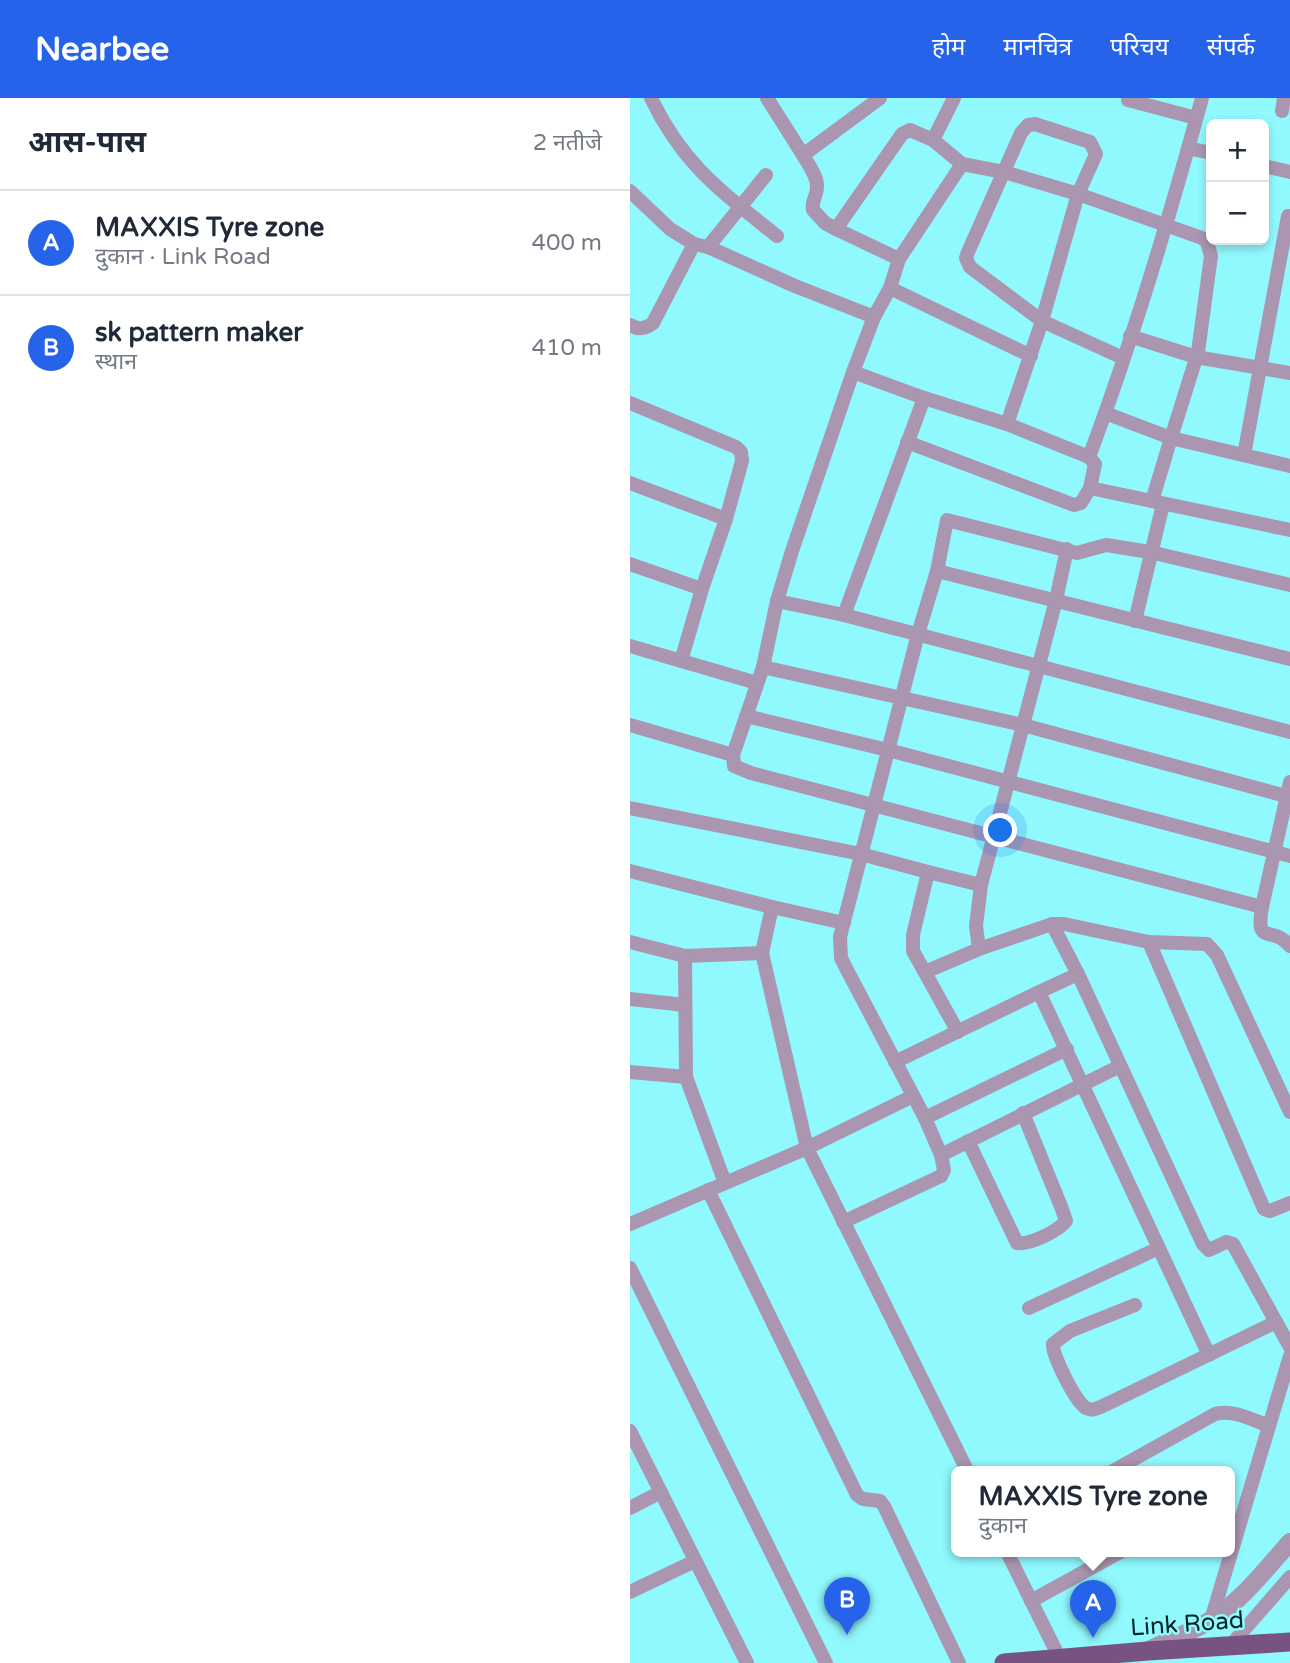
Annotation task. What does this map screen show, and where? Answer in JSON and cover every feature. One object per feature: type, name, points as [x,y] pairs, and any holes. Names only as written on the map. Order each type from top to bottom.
[{"type":"main road","name":"Link Road","points":[[1004,1663],[1290,1642]]},
{"type":"street","points":[[651,98],[667,130],[685,155],[715,187],[777,236]]},
{"type":"street","points":[[767,98],[817,182],[817,192],[812,200],[813,210],[825,223],[899,259]]},
{"type":"street","points":[[803,155],[880,98]]},
{"type":"street","points":[[933,140],[954,98]]},
{"type":"street","points":[[1088,457],[1167,224],[1202,98]]},
{"type":"street","points":[[1125,99],[1196,118]]},
{"type":"street","points":[[1007,424],[1042,321],[1078,194],[1096,154],[1093,145],[1035,124],[1028,125],[1021,133],[968,252],[967,262],[1042,321],[1123,358]]},
{"type":"street","points":[[836,229],[902,134],[910,130],[933,140],[962,164],[1004,172],[1078,194],[1202,237],[1207,242],[1210,249],[1196,356],[1171,438],[1135,621]]},
{"type":"street","points":[[1188,148],[1206,152]]},
{"type":"street","points":[[962,164],[899,259],[890,288],[874,317],[792,551],[777,601],[763,667],[733,755],[733,762],[737,768],[1262,907]]},
{"type":"street","points":[[1269,167],[1290,172]]},
{"type":"street","points":[[630,326],[647,328],[653,323],[701,246],[766,175]]},
{"type":"street","points":[[630,191],[670,229],[701,246],[874,317]]},
{"type":"street","points":[[1244,455],[1287,216]]},
{"type":"street","points":[[890,288],[1031,356]]},
{"type":"street","points":[[1130,336],[1196,356],[1290,373]]},
{"type":"street","points":[[853,372],[1007,424],[1088,457],[1096,464],[1090,488],[1081,503],[1074,505],[907,442]]},
{"type":"street","points":[[844,615],[924,398]]},
{"type":"street","points":[[630,403],[738,449],[742,461],[681,661]]},
{"type":"street","points":[[1105,413],[1171,438],[1290,466]]},
{"type":"street","points":[[630,483],[726,519]]},
{"type":"street","points":[[1090,488],[1290,530]]},
{"type":"street","points":[[843,1222],[941,1175],[944,1170],[941,1155],[925,1118],[841,958],[840,937],[918,634],[937,571],[947,520],[1082,552],[1105,545],[1150,552],[1290,585]]},
{"type":"street","points":[[979,949],[976,926],[981,885],[1067,549]]},
{"type":"street","points":[[630,565],[702,589]]},
{"type":"street","points":[[937,571],[1290,659]]},
{"type":"street","points":[[777,601],[844,615],[1290,732]]},
{"type":"street","points":[[630,646],[757,684]]},
{"type":"street","points":[[763,667],[1023,725],[1288,789],[1259,926],[1265,934],[1284,940],[1290,946]]},
{"type":"street","points":[[746,716],[888,750],[1290,856]]},
{"type":"street","points":[[630,725],[733,755]]},
{"type":"street","points":[[630,808],[861,854],[981,885]]},
{"type":"street","points":[[630,871],[844,923]]},
{"type":"street","points":[[928,872],[912,944],[913,951],[958,1032]]},
{"type":"street","points":[[772,906],[762,953],[807,1148],[965,1466]]},
{"type":"street","points":[[925,972],[979,949],[1052,924],[1065,924],[1149,942],[1200,943],[1212,948],[1290,1112]]},
{"type":"street","points":[[1052,924],[1078,974],[1205,1248],[1209,1250],[1226,1242],[1233,1244],[1290,1347]]},
{"type":"street","points":[[630,942],[685,956],[762,953]]},
{"type":"street","points":[[1149,942],[1264,1209],[1270,1211],[1290,1203]]},
{"type":"street","points":[[685,956],[686,1077],[725,1183]]},
{"type":"street","points":[[895,1062],[1078,974]]},
{"type":"street","points":[[1039,992],[1209,1355]]},
{"type":"street","points":[[630,999],[685,1004]]},
{"type":"street","points":[[925,1118],[1067,1049]]},
{"type":"street","points":[[941,1155],[1120,1066]]},
{"type":"street","points":[[630,1072],[686,1077]]},
{"type":"street","points":[[630,1224],[807,1148],[913,1096]]},
{"type":"street","points":[[968,1141],[1017,1243],[1026,1243],[1059,1227],[1066,1221],[1023,1113]]},
{"type":"street","points":[[708,1190],[857,1495],[863,1499],[881,1502],[959,1663]]},
{"type":"street","points":[[1029,1308],[1159,1248]]},
{"type":"street","points":[[630,1268],[826,1663]]},
{"type":"street","points":[[1135,1305],[1070,1331],[1053,1344],[1054,1354],[1075,1395],[1087,1408],[1093,1410],[1107,1404],[1276,1322]]},
{"type":"street","points":[[1236,1516],[1269,1426],[1290,1356]]},
{"type":"street","points":[[1122,1466],[1215,1414],[1223,1412],[1241,1415],[1269,1426]]},
{"type":"street","points":[[630,1431],[747,1663]]},
{"type":"street","points":[[630,1508],[660,1492]]},
{"type":"street","points":[[1148,1651],[1211,1620],[1240,1598],[1290,1542]]},
{"type":"street","points":[[1009,1557],[1060,1659]]},
{"type":"street","points":[[1031,1601],[1111,1557]]},
{"type":"street","points":[[1211,1620],[1226,1557]]},
{"type":"street","points":[[630,1592],[695,1561]]},
{"type":"street","points":[[1230,1646],[1290,1577]]},
{"type":"place","name":"sk pattern maker","points":[[847,1635]]},
{"type":"place","name":"MAXXIS Tyre zone","points":[[1093,1638]]}]
